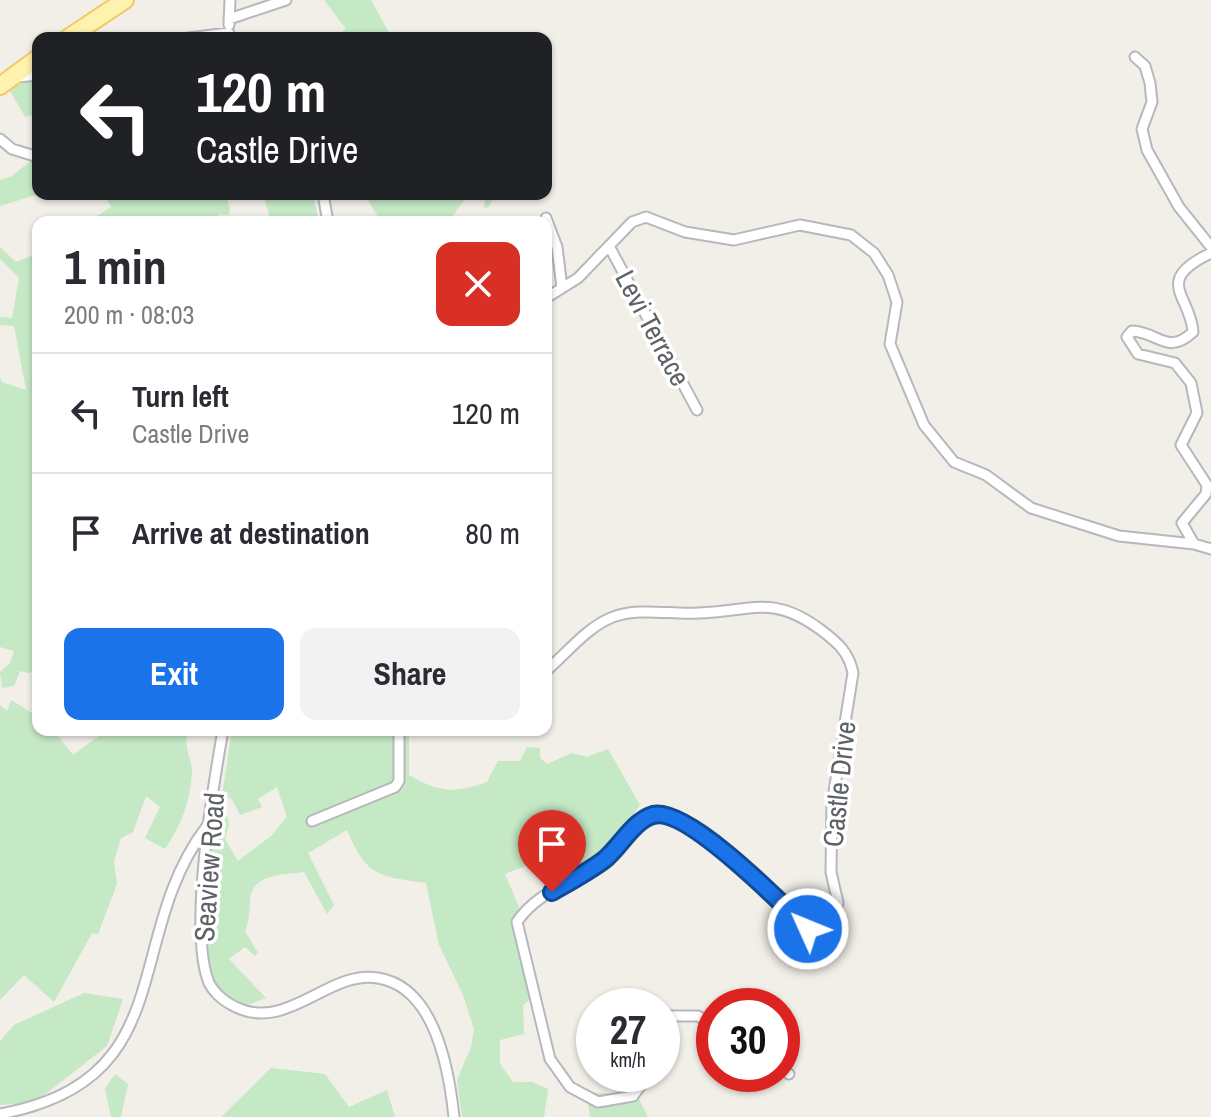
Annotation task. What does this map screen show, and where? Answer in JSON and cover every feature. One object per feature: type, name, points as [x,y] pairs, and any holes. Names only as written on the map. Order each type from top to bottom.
[{"type":"main road","points":[[77,32],[125,0]]},
{"type":"main road","points":[[6,81],[32,62]]},
{"type":"street","points":[[230,0],[230,32]]},
{"type":"street","points":[[229,19],[286,0]]},
{"type":"street","points":[[1135,57],[1145,66],[1150,83],[1152,102],[1142,129],[1147,150],[1179,207],[1211,250],[1196,261],[1178,283],[1178,295],[1192,322],[1193,332],[1182,342],[1168,343],[1142,331],[1132,331],[1127,337],[1138,354],[1175,363],[1191,383],[1196,398],[1197,413],[1181,445],[1207,485],[1206,494],[1182,523],[1194,544]]},
{"type":"street","points":[[6,81],[32,76]]},
{"type":"street","points":[[0,139],[12,149],[32,155]]},
{"type":"street","points":[[552,294],[578,278],[632,222],[646,217],[685,232],[734,240],[800,225],[851,235],[874,253],[888,275],[897,302],[890,344],[924,425],[954,462],[986,475],[1031,508],[1119,536],[1194,544],[1211,549]]},
{"type":"street","points":[[552,234],[557,247],[562,288]]},
{"type":"street","name":"Levi Terrace","points":[[609,246],[697,410]]},
{"type":"street","name":"Castle Drive","points":[[552,666],[611,617],[630,613],[701,613],[750,605],[781,607],[801,615],[839,644],[850,661],[853,673],[832,804],[831,872],[838,903],[829,921],[808,929],[734,857],[670,817],[656,814],[644,819],[604,860],[526,908],[517,922],[550,1059],[570,1087],[576,1090]]},
{"type":"street","name":"Seaview Road","points":[[222,736],[207,826],[203,948],[209,984],[223,1000],[242,1012],[273,1013],[353,981],[377,977],[406,988],[424,1009],[436,1039],[454,1117]]},
{"type":"street","points":[[312,821],[395,787],[399,781],[399,736]]},
{"type":"street","points":[[0,1114],[58,1099],[84,1081],[118,1049],[136,1016],[158,936],[184,866],[207,826]]},
{"type":"street","name":"Castle Drive","points":[[579,1092],[598,1102],[633,1096],[636,1092]]},
{"type":"green space","points":[[324,0],[371,0],[389,32],[342,32],[346,29]]},
{"type":"green space","points":[[32,80],[32,115],[25,117],[10,91],[14,85]]},
{"type":"green space","points":[[32,160],[32,196],[0,206],[0,180],[12,176]]},
{"type":"green space","points":[[107,200],[227,200],[230,208],[229,215],[218,216],[97,216],[111,207]]},
{"type":"green space","points":[[265,200],[314,200],[318,216],[269,216]]},
{"type":"green space","points":[[464,200],[452,216],[377,216],[369,202]]},
{"type":"green space","points":[[485,200],[492,200],[489,207],[484,208]]},
{"type":"green space","points":[[0,247],[16,262],[32,255],[32,672],[20,671],[14,686],[2,688],[0,672],[10,663],[14,651],[0,647],[0,377],[2,382],[26,390],[14,326],[0,325],[0,317],[12,318],[19,278],[0,259]]},
{"type":"green space","points":[[11,700],[32,713],[32,736],[58,736],[73,755],[99,736],[187,736],[191,784],[176,831],[165,849],[145,838],[160,807],[146,796],[133,832],[121,838],[114,861],[117,884],[98,934],[92,933],[54,1002],[24,975],[0,1000],[0,705],[7,711]]},
{"type":"green space","points":[[231,736],[393,736],[393,769],[403,771],[403,736],[409,736],[409,775],[438,788],[455,790],[487,782],[498,761],[520,761],[527,747],[540,748],[540,758],[547,764],[572,753],[587,757],[608,749],[640,805],[621,830],[593,859],[557,885],[552,862],[536,862],[505,874],[519,907],[512,922],[533,997],[523,1005],[524,1034],[500,1040],[500,1064],[513,1082],[532,1082],[548,1089],[544,1117],[462,1117],[457,1080],[471,1047],[474,1029],[463,995],[439,945],[426,883],[376,872],[361,857],[347,830],[308,853],[334,905],[327,914],[304,872],[271,877],[252,890],[245,931],[258,953],[255,956],[245,947],[229,959],[266,998],[247,1005],[218,992],[206,962],[208,833],[212,804],[225,810],[229,824],[225,839],[238,861],[271,836],[287,817],[277,787],[258,799],[262,807],[240,815],[232,799],[222,796]]},
{"type":"green space","points":[[84,993],[123,999],[107,1046],[34,1103],[0,1105],[0,1041],[14,1025]]},
{"type":"green space","points":[[271,1068],[325,1074],[349,1107],[387,1090],[395,1117],[221,1117]]},
{"type":"green space","points":[[115,1074],[128,1084],[121,1117],[111,1117],[105,1089]]},
{"type":"green space","points":[[571,1091],[576,1092],[636,1092],[648,1117],[590,1117],[588,1104]]},
{"type":"route","points":[[552,892],[604,860],[644,819],[656,814],[670,817],[734,857],[808,929]]}]
